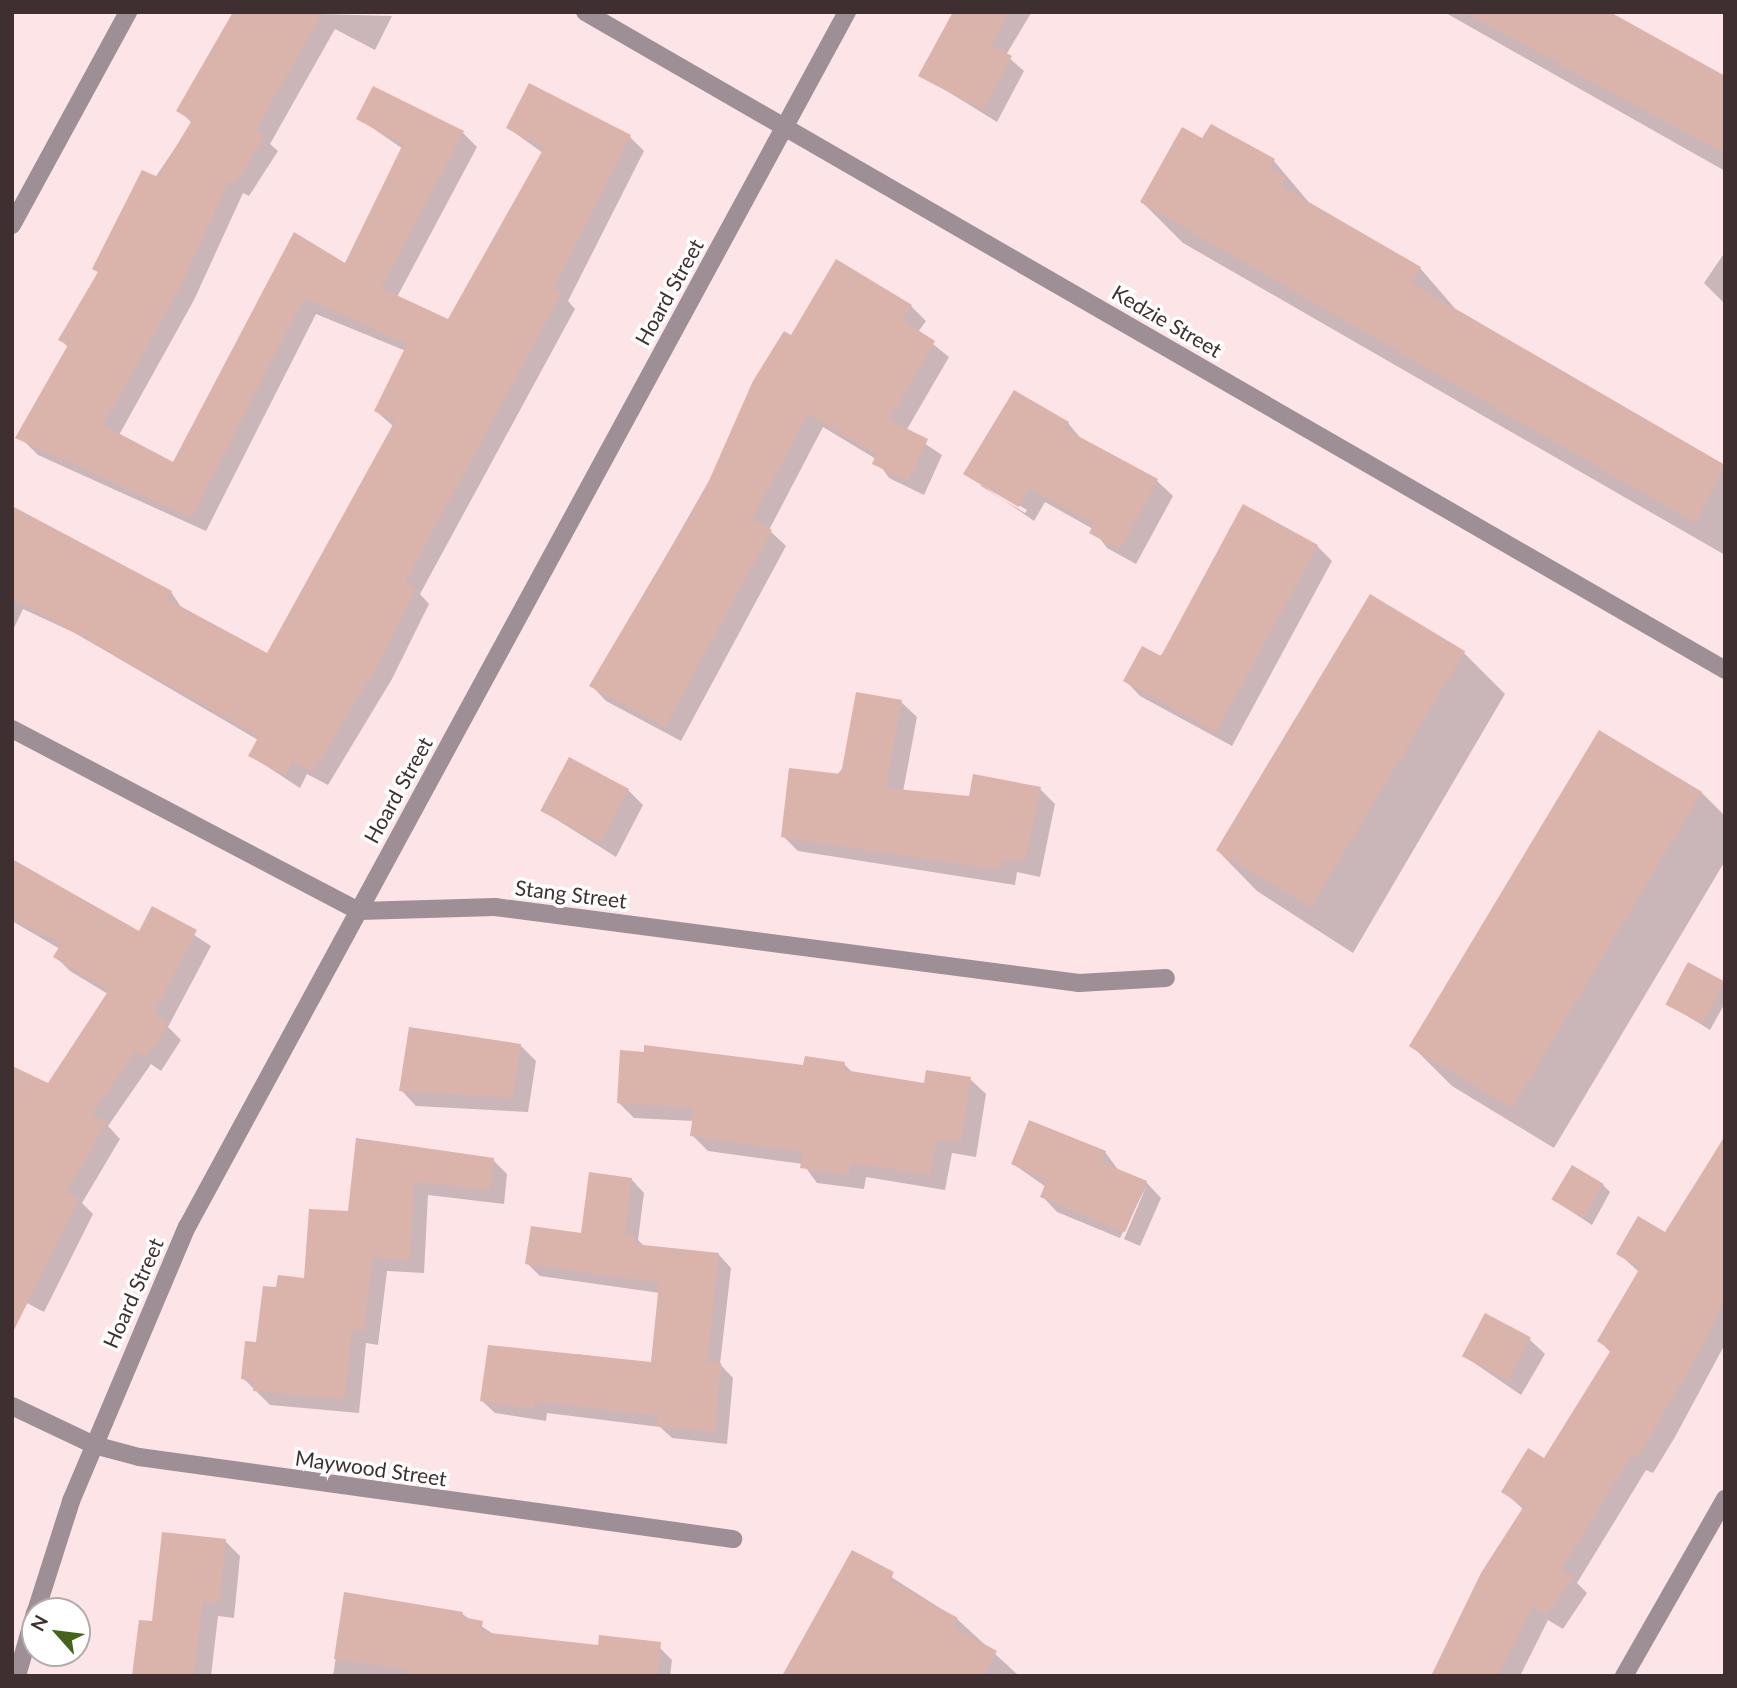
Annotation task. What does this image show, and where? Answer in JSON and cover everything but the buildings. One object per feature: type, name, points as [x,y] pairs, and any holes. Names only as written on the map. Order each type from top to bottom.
[{"type":"street","points":[[12,225],[128,12]]},
{"type":"street","name":"Kedzie Street","points":[[585,12],[1725,670]]},
{"type":"street","name":"Hoard Street","points":[[40,1597],[94,1446],[187,1227],[847,12]]},
{"type":"street","name":"Stang Street","points":[[12,729],[359,911],[495,907],[1079,983],[1166,978]]},
{"type":"street","name":"Maywood Street","points":[[12,1406],[94,1446],[733,1539]]},
{"type":"street","points":[[1624,1676],[1725,1499]]}]
